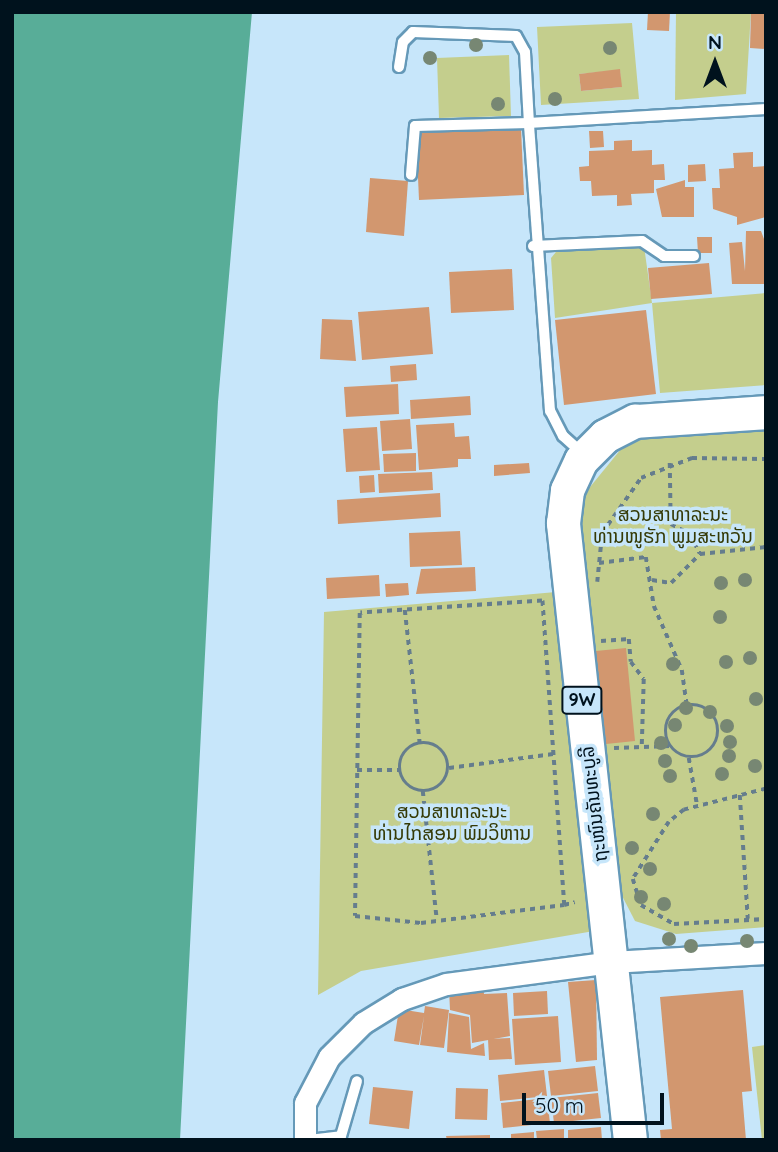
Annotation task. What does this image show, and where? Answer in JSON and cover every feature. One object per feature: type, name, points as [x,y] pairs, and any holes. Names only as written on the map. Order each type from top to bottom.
[{"type":"main road","name":"ຖະໜົນຄັນທະບູລີ","points":[[630,1140],[563,523],[567,490],[585,456],[605,436],[635,421],[766,412]]},
{"type":"street","points":[[307,1140],[305,1103],[329,1057],[363,1023],[402,999],[446,984],[611,962],[766,953]]},
{"type":"lane","points":[[399,67],[403,42],[413,32],[516,36],[524,52],[533,246],[550,411],[563,436],[585,456]]},
{"type":"lane","points":[[411,175],[415,126],[529,123],[766,109]]},
{"type":"lane","points":[[533,246],[651,242],[664,256],[694,256]]},
{"type":"lane","points":[[307,1140],[341,1136],[357,1081]]},
{"type":"path","points":[[571,594],[590,592],[599,563],[602,533],[624,495],[670,463],[766,459]]},
{"type":"path","points":[[670,463],[671,524],[690,534],[701,554]]},
{"type":"path","points":[[652,580],[671,583],[701,554],[766,547]]},
{"type":"path","points":[[599,563],[646,557],[652,580],[654,606],[682,670],[687,705]]},
{"type":"path","points":[[564,905],[542,601],[360,613],[355,916],[373,923],[437,920],[564,905],[575,902]]},
{"type":"path","points":[[405,610],[420,743]]},
{"type":"path","points":[[575,642],[629,639],[631,662],[645,679],[648,697],[639,719],[642,747]]},
{"type":"path","points":[[671,746],[667,722],[687,705]]},
{"type":"path","points":[[602,748],[671,746],[689,757],[706,752],[718,729],[711,713],[687,705]]},
{"type":"path","points":[[420,743],[441,749],[449,768]]},
{"type":"path","points":[[420,743],[402,756],[400,770],[408,784],[422,791],[437,787],[449,768]]},
{"type":"path","points":[[449,768],[553,754]]},
{"type":"path","points":[[689,757],[697,804]]},
{"type":"path","points":[[357,770],[400,770]]},
{"type":"path","points":[[766,789],[697,804],[669,822],[637,866],[635,893],[651,914],[674,924],[766,919]]},
{"type":"path","points":[[422,791],[437,920]]},
{"type":"path","points":[[740,795],[748,920]]},
{"type":"green space","points":[[676,12],[751,12],[746,94],[675,100]]},
{"type":"green space","points":[[632,23],[639,99],[541,105],[537,27]],"holes":[[[620,70],[621,87],[581,91],[579,74]]]},
{"type":"green space","points":[[509,55],[511,116],[439,118],[437,58]]},
{"type":"green space","points":[[644,246],[652,303],[555,318],[551,258],[556,252]]},
{"type":"green space","points":[[766,293],[766,385],[660,393],[652,303]]},
{"type":"green space","name":"ສວນສາທາລະນະ ທ່ານໜູຮັກ ພູມສະຫວັນ","points":[[766,424],[766,927],[676,934],[635,921],[619,890],[579,525],[586,492],[621,449],[648,435]]},
{"type":"green space","name":"ສວນສາທາລະນະ ທ່ານໄກສອນ ພົມວິຫານ","points":[[556,592],[594,931],[361,971],[318,995],[324,612]]},
{"type":"green space","points":[[766,1045],[766,1140],[762,1140],[752,1047]]},
{"type":"shaded area","points":[[12,12],[252,12],[218,402],[180,1140],[12,1140]]},
{"type":"building","points":[[648,12],[670,12],[669,31],[647,30]]},
{"type":"building","points":[[751,12],[766,12],[766,49],[750,48]]},
{"type":"building","points":[[620,69],[622,87],[581,91],[579,74]]},
{"type":"building","points":[[521,128],[524,195],[419,200],[416,132]]},
{"type":"building","points":[[589,131],[603,131],[604,147],[590,148]]},
{"type":"building","points":[[632,140],[632,151],[652,150],[652,165],[664,164],[665,180],[654,180],[654,193],[631,194],[632,205],[617,206],[617,195],[592,196],[591,181],[580,181],[579,167],[589,166],[589,151],[614,150],[614,141]]},
{"type":"building","points":[[753,152],[753,167],[766,166],[766,217],[737,225],[737,217],[713,209],[712,188],[720,188],[719,169],[734,168],[733,153]]},
{"type":"building","points":[[705,164],[706,181],[688,182],[688,165]]},
{"type":"building","points":[[370,178],[408,181],[404,236],[366,232]]},
{"type":"building","points":[[685,180],[685,187],[694,187],[694,217],[662,217],[656,189]]},
{"type":"building","points":[[746,231],[761,231],[764,239],[766,284],[732,284],[729,243],[742,242],[745,271]]},
{"type":"building","points":[[697,237],[712,237],[712,253],[698,253]]},
{"type":"building","points":[[709,263],[712,294],[651,299],[648,268]]},
{"type":"building","points":[[512,269],[514,310],[451,313],[449,272]]},
{"type":"building","points":[[429,307],[433,354],[362,360],[358,312]]},
{"type":"building","points":[[646,310],[656,394],[564,405],[555,320]]},
{"type":"building","points":[[322,319],[352,320],[356,361],[320,359]]},
{"type":"building","points":[[416,364],[417,380],[391,382],[390,366]]},
{"type":"building","points":[[398,384],[399,414],[346,417],[344,387]]},
{"type":"building","points":[[470,396],[471,415],[411,419],[410,400]]},
{"type":"building","points":[[410,419],[412,449],[382,451],[380,421]]},
{"type":"building","points":[[454,423],[455,437],[469,436],[471,459],[458,459],[458,467],[419,470],[416,425]]},
{"type":"building","points":[[377,427],[380,470],[346,472],[343,429]]},
{"type":"building","points":[[416,453],[416,471],[384,472],[383,454]]},
{"type":"building","points":[[529,463],[530,473],[494,476],[494,465]]},
{"type":"building","points":[[432,472],[433,490],[379,493],[378,474]]},
{"type":"building","points":[[374,475],[375,492],[360,493],[359,476]]},
{"type":"building","points":[[440,493],[441,517],[338,524],[337,500]]},
{"type":"building","points":[[460,531],[462,565],[410,567],[409,533]]},
{"type":"building","points":[[475,567],[476,591],[416,594],[421,569]]},
{"type":"building","points":[[379,575],[380,596],[327,599],[326,578]]},
{"type":"building","points":[[408,583],[409,595],[386,597],[385,584]]},
{"type":"building","points":[[626,648],[635,741],[606,744],[596,651]]},
{"type":"building","points":[[596,980],[597,1060],[576,1062],[568,982]]},
{"type":"building","points":[[483,987],[484,994],[507,993],[510,1036],[472,1043],[470,1015],[450,1010],[449,989]]},
{"type":"building","points":[[743,990],[752,1091],[742,1092],[746,1140],[661,1140],[660,1130],[672,1129],[660,997]]},
{"type":"building","points":[[547,991],[548,1014],[514,1016],[513,993]]},
{"type":"building","points":[[425,1006],[449,1010],[444,1048],[420,1045],[424,1016],[419,1045],[394,1041],[399,1009],[424,1013]]},
{"type":"building","points":[[449,1013],[469,1017],[471,1049],[484,1043],[485,1056],[447,1052]]},
{"type":"building","points":[[558,1016],[561,1062],[515,1065],[512,1019]]},
{"type":"building","points":[[510,1038],[512,1059],[489,1060],[488,1039]]},
{"type":"building","points":[[595,1066],[598,1091],[551,1096],[548,1071]]},
{"type":"building","points":[[544,1070],[547,1096],[500,1101],[498,1075]]},
{"type":"building","points":[[373,1087],[413,1091],[409,1129],[369,1124]]},
{"type":"building","points":[[456,1088],[488,1089],[487,1120],[455,1119]]},
{"type":"building","points":[[598,1093],[601,1118],[554,1123],[551,1098]]},
{"type":"building","points":[[547,1098],[550,1123],[503,1128],[501,1103]]},
{"type":"building","points":[[601,1127],[602,1140],[568,1140],[568,1130]]},
{"type":"building","points":[[564,1129],[564,1140],[537,1140],[536,1131]]},
{"type":"building","points":[[534,1132],[534,1140],[511,1140],[511,1134]]},
{"type":"building","points":[[490,1135],[490,1140],[447,1140],[446,1136]]}]
